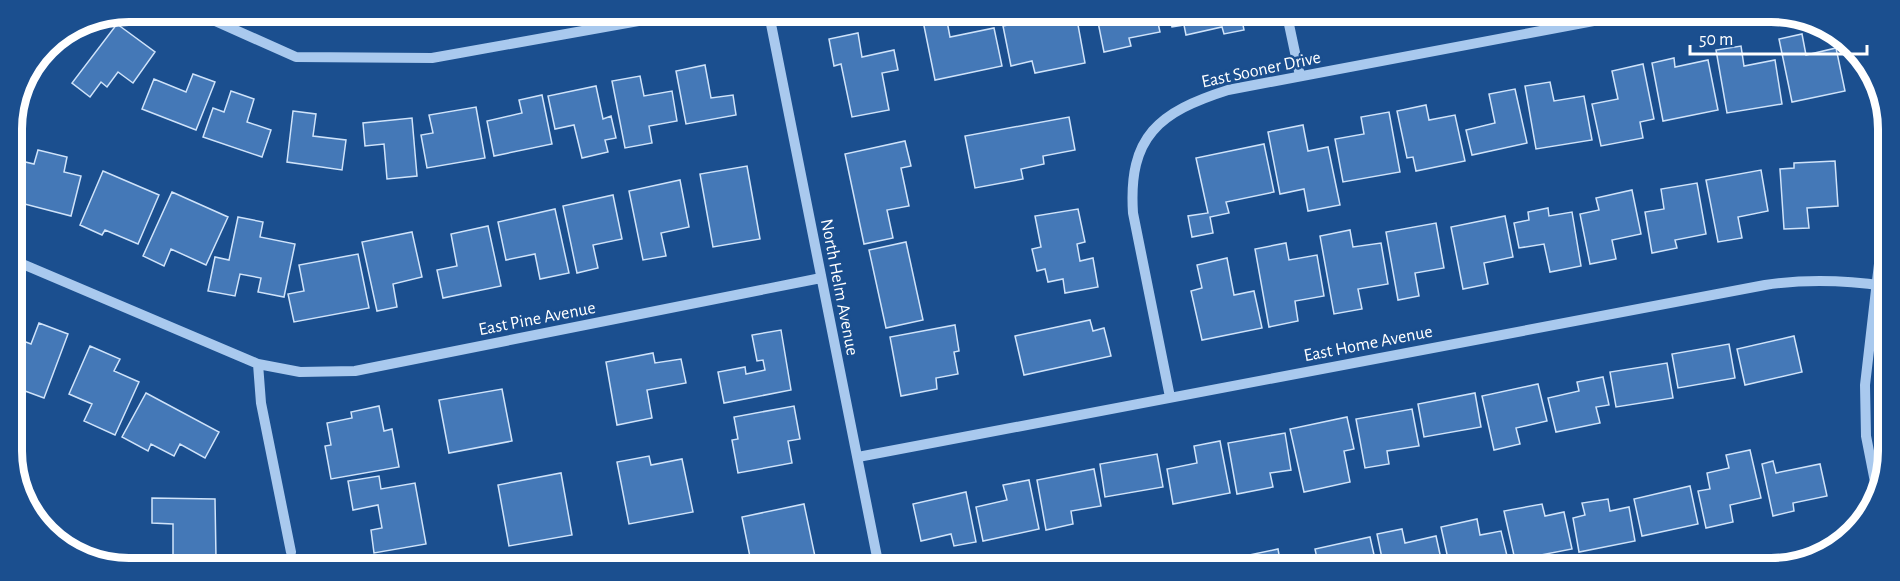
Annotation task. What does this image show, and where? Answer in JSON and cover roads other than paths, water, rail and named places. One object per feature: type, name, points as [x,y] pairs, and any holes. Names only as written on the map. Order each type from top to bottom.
[{"type":"street","points":[[1289,22],[1300,76]]},
{"type":"street","name":"East Sooner Drive","points":[[1170,397],[1133,213],[1132,187],[1136,163],[1147,138],[1164,117],[1192,101],[1228,90],[1569,22]]},
{"type":"street","points":[[220,23],[296,57],[432,58],[629,23]]},
{"type":"street","name":"North Helm Avenue","points":[[771,23],[877,558]]},
{"type":"street","name":"East Pine Avenue","points":[[23,264],[258,364],[300,372],[355,372],[821,278]]},
{"type":"street","name":"East Home Avenue","points":[[858,457],[1765,285],[1826,280],[1878,286]]},
{"type":"street","points":[[1874,478],[1866,436],[1865,384],[1878,304]]},
{"type":"street","points":[[258,364],[261,403],[291,552]]}]
